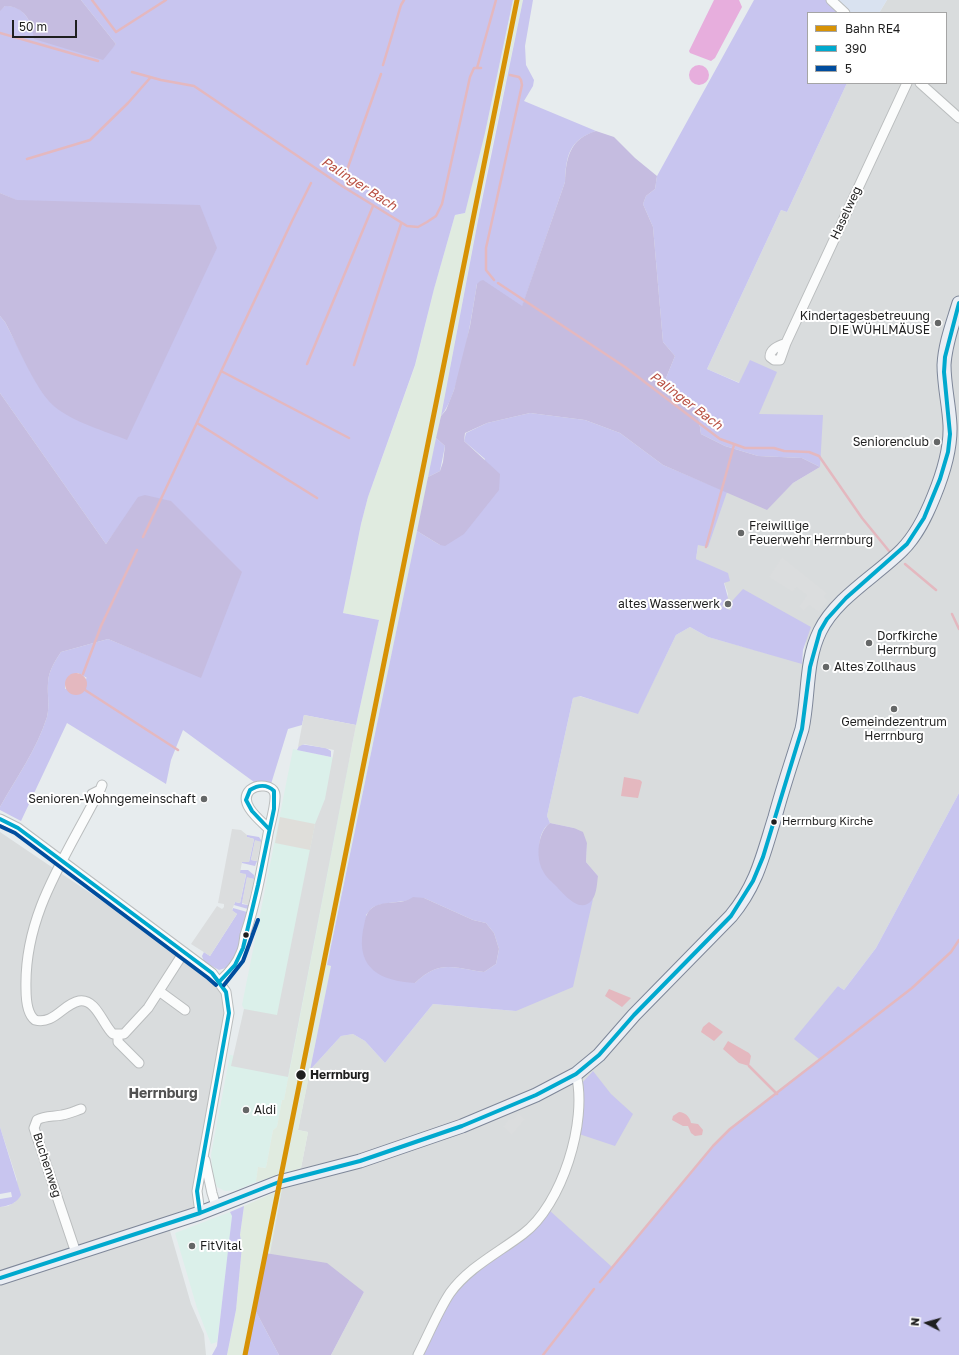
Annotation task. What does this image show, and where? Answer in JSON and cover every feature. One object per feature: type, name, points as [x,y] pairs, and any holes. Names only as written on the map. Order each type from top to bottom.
[{"type":"main road","points":[[0,1278],[200,1213],[279,1182],[360,1161],[462,1126],[515,1105],[576,1074],[599,1055],[634,1015],[744,901],[761,865],[800,736],[806,713],[810,662],[820,631],[833,612],[902,550],[914,534],[927,513],[954,439],[954,425],[944,363],[947,344],[959,303]]},
{"type":"street","points":[[831,0],[844,12]]},
{"type":"street","name":"Haselweg","points":[[786,343],[907,84]]},
{"type":"street","points":[[921,84],[959,118]]},
{"type":"street","points":[[102,785],[100,790],[92,794],[93,803],[42,901],[32,931],[26,978],[26,996],[30,1015],[35,1020],[48,1020],[75,1003],[85,1001],[92,1004],[110,1030],[118,1035],[124,1034],[136,1023],[184,952]]},
{"type":"street","points":[[220,982],[235,966],[242,952],[253,912],[269,829],[275,795],[273,790],[266,786],[258,786],[251,790],[247,795],[247,802],[254,816],[269,829]]},
{"type":"street","points":[[0,819],[18,828],[212,973],[226,992],[229,1013],[204,1156],[199,1173],[197,1191],[200,1213]]},
{"type":"street","points":[[159,991],[186,1010]]},
{"type":"street","points":[[118,1035],[118,1042],[139,1063]]},
{"type":"street","points":[[418,1355],[450,1294],[467,1275],[483,1262],[524,1234],[534,1224],[550,1202],[568,1163],[576,1129],[579,1086],[576,1074]]},
{"type":"street","name":"Buchenweg","points":[[76,1253],[34,1128],[37,1120],[42,1117],[48,1115],[60,1116],[81,1109]]},
{"type":"street","points":[[204,1156],[216,1206]]},
{"type":"shaded area","points":[[0,0],[81,0],[116,44],[103,60],[34,39],[31,26],[26,16],[22,12],[12,7],[5,6],[0,11]]},
{"type":"shaded area","points":[[81,0],[513,0],[485,133],[465,213],[455,215],[434,289],[415,365],[368,497],[361,524],[343,613],[379,620],[356,725],[304,715],[302,725],[288,729],[271,784],[254,782],[183,730],[171,760],[166,784],[67,723],[21,821],[0,810],[0,807],[32,752],[43,729],[48,713],[48,679],[54,663],[61,652],[108,639],[201,677],[119,526],[106,544],[0,393],[0,316],[5,322],[35,380],[93,426],[108,432],[16,200],[0,193],[0,10],[5,6],[16,8],[26,15],[33,28],[106,54],[116,44]],"holes":[[[78,673],[87,678],[65,689],[65,684],[69,676]]]},
{"type":"shaded area","points":[[513,0],[523,0],[486,176],[441,416],[327,965],[331,966],[298,1130],[308,1132],[301,1168],[256,1182],[258,1167],[266,1168],[273,1130],[277,1127],[282,1100],[284,1100],[356,725],[379,620],[343,613],[361,524],[368,497],[415,366],[434,289],[455,215],[465,213],[485,133]]},
{"type":"shaded area","points":[[523,0],[533,0],[525,46],[526,65],[534,80],[533,86],[524,101],[596,131],[580,139],[571,150],[568,157],[565,182],[522,307],[477,284],[459,373],[448,406],[441,416],[479,215]]},
{"type":"shaded area","points":[[714,0],[739,0],[742,7],[715,58],[711,61],[690,53],[689,51]]},
{"type":"shaded area","points":[[754,0],[827,0],[839,12],[807,12],[807,84],[847,84],[787,212],[781,210],[707,369],[739,383],[750,360],[777,372],[759,414],[823,415],[820,467],[802,458],[758,456],[725,446],[701,434],[697,408],[666,378],[675,356],[663,342],[653,227],[643,204],[646,196],[655,189],[657,176]]},
{"type":"shaded area","points":[[836,0],[887,0],[880,12],[849,12]]},
{"type":"shaded area","points":[[887,0],[959,0],[959,793],[876,948],[844,990],[838,986],[817,1056],[820,1059],[730,1129],[713,1146],[612,1267],[421,1355],[331,1355],[364,1292],[269,1254],[285,1173],[301,1168],[308,1132],[298,1130],[310,1070],[341,1036],[353,1034],[365,1041],[385,1063],[433,1004],[516,1011],[598,876],[586,862],[587,843],[574,828],[550,823],[547,816],[573,698],[579,696],[638,713],[676,635],[690,627],[708,637],[802,663],[806,641],[730,606],[732,607],[730,610],[722,606],[723,603],[725,604],[728,594],[724,582],[702,562],[696,559],[707,483],[767,509],[793,483],[820,467],[759,414],[751,360],[740,383],[707,369],[781,210],[787,212],[847,84],[947,84],[947,12],[880,12]]},
{"type":"shaded area","points":[[699,65],[706,68],[709,75],[706,82],[699,85],[692,82],[689,75],[692,68]]},
{"type":"shaded area","points":[[596,131],[614,137],[635,158],[657,176],[655,189],[646,196],[643,204],[653,227],[663,342],[675,356],[666,378],[697,408],[701,434],[725,446],[758,456],[802,458],[820,467],[793,483],[767,510],[663,465],[620,433],[585,420],[530,413],[487,423],[465,433],[464,441],[500,474],[499,490],[464,534],[445,546],[440,545],[417,531],[428,477],[440,471],[443,462],[445,446],[436,438],[441,416],[446,410],[454,390],[470,326],[477,284],[483,280],[522,306],[565,182],[568,157],[575,144],[580,139],[587,134]]},
{"type":"shaded area","points":[[0,193],[17,200],[200,205],[217,248],[127,440],[80,422],[55,407],[34,379],[5,322],[0,316]]},
{"type":"shaded area","points":[[0,393],[106,544],[138,497],[145,495],[171,501],[242,572],[201,678],[108,639],[61,652],[54,663],[48,679],[48,713],[43,729],[32,752],[0,807]]},
{"type":"shaded area","points":[[530,413],[585,420],[620,433],[663,465],[727,492],[708,547],[698,545],[696,559],[728,573],[730,581],[724,583],[728,598],[722,606],[730,610],[733,600],[743,589],[811,627],[803,650],[802,664],[708,637],[690,627],[676,635],[638,714],[580,696],[573,698],[547,816],[550,823],[541,835],[539,850],[540,861],[586,904],[593,899],[573,987],[516,1011],[433,1004],[385,1063],[365,1041],[353,1034],[341,1036],[310,1070],[331,966],[327,965],[417,531],[440,545],[485,459],[464,441],[466,433],[487,423]],"holes":[[[424,898],[473,920],[486,923],[494,933],[499,949],[496,964],[484,972],[455,967],[440,968],[424,975],[415,983],[366,915],[376,906]]]},
{"type":"shaded area","points":[[436,438],[445,446],[440,471],[428,477]]},
{"type":"shaded area","points":[[782,557],[827,593],[824,597],[828,600],[819,612],[809,605],[804,611],[799,607],[807,595],[796,587],[793,592],[769,577]]},
{"type":"shaded area","points":[[76,673],[84,676],[87,684],[84,692],[76,695],[68,692],[65,684],[68,676]]},
{"type":"shaded area","points":[[304,715],[356,725],[288,1077],[231,1066],[244,1009],[277,1015],[315,824],[325,799],[334,750],[304,744],[298,747]]},
{"type":"shaded area","points":[[300,744],[326,748],[331,751],[331,757],[297,750]]},
{"type":"shaded area","points":[[293,749],[350,761],[284,1100],[282,1100],[277,1127],[273,1130],[266,1168],[258,1167],[256,1182],[237,1190],[225,1191],[217,1187],[213,1175],[211,1155],[230,1055],[235,1056],[244,1009],[242,1005]]},
{"type":"shaded area","points":[[624,777],[640,780],[642,782],[638,798],[621,796]]},
{"type":"shaded area","points":[[959,793],[959,1355],[421,1355],[452,1295],[470,1277],[549,1210],[612,1267],[713,1146],[730,1129],[819,1059],[794,1039],[838,986],[844,990],[876,948]]},
{"type":"shaded area","points":[[280,817],[315,824],[310,850],[275,843]]},
{"type":"shaded area","points":[[550,823],[574,828],[583,832],[587,843],[586,862],[598,876],[595,895],[587,904],[582,905],[572,902],[545,875],[543,871],[539,859],[540,838]]},
{"type":"shaded area","points":[[232,829],[241,830],[247,835],[247,837],[254,839],[249,862],[242,862],[240,873],[246,874],[240,903],[235,902],[232,910],[237,914],[210,956],[191,944],[217,906],[222,909],[224,907],[224,904],[218,903]]},
{"type":"shaded area","points":[[0,832],[220,981],[228,1001],[199,1173],[200,1213],[168,1224],[191,1304],[204,1334],[206,1355],[0,1355],[0,1207],[8,1206],[15,1202],[17,1180],[0,1127]]},
{"type":"shaded area","points":[[247,835],[259,837],[261,840],[261,842],[255,841],[251,860],[257,861],[255,866],[242,863],[242,861],[249,862],[254,839],[247,837]]},
{"type":"shaded area","points":[[255,840],[261,842],[257,861],[251,860]]},
{"type":"shaded area","points":[[240,870],[248,870],[254,875],[254,879],[247,878],[242,904],[248,905],[248,909],[234,905],[235,902],[240,903],[246,875],[240,873]]},
{"type":"shaded area","points":[[247,877],[254,879],[248,905],[242,903]]},
{"type":"shaded area","points":[[413,897],[424,898],[473,920],[486,923],[494,933],[499,949],[496,964],[484,972],[455,967],[440,968],[424,975],[415,983],[403,982],[382,976],[374,970],[367,963],[363,954],[363,930],[368,913],[377,905],[408,900]]},
{"type":"shaded area","points":[[233,908],[247,912],[241,940],[229,967],[219,970],[204,962],[202,956],[204,952],[210,956],[237,914],[232,911]]},
{"type":"shaded area","points":[[609,989],[631,998],[622,1007],[605,996]]},
{"type":"shaded area","points":[[709,1022],[723,1032],[714,1041],[701,1032],[703,1027]]},
{"type":"shaded area","points":[[728,1041],[749,1053],[751,1056],[749,1066],[739,1063],[723,1049]]},
{"type":"shaded area","points":[[593,1071],[611,1094],[633,1114],[615,1146],[579,1134],[582,1083]]},
{"type":"shaded area","points":[[679,1112],[687,1115],[691,1123],[698,1124],[703,1130],[702,1135],[695,1136],[691,1133],[688,1126],[683,1126],[672,1120],[673,1116]]},
{"type":"shaded area","points":[[518,1113],[525,1119],[512,1135],[503,1127],[508,1120],[514,1119]]},
{"type":"shaded area","points":[[0,1127],[21,1195],[12,1204],[0,1207],[0,1199],[12,1197],[11,1192],[0,1194]]},
{"type":"shaded area","points":[[282,1189],[251,1355],[227,1355],[236,1310],[242,1246],[240,1235],[244,1206]]},
{"type":"shaded area","points":[[244,1206],[240,1235],[242,1246],[236,1310],[227,1355],[212,1355],[217,1346],[232,1216],[230,1212]]},
{"type":"shaded area","points":[[230,1212],[232,1216],[230,1242],[217,1342],[211,1344],[197,1308],[175,1233]]},
{"type":"shaded area","points":[[265,1253],[327,1263],[364,1292],[331,1355],[279,1355],[254,1308]]},
{"type":"shaded area","points":[[254,1308],[279,1355],[245,1355]]},
{"type":"waterway","points":[[92,0],[116,32],[166,0]]},
{"type":"waterway","points":[[383,65],[401,5],[404,0]]},
{"type":"waterway","points":[[477,68],[496,0]]},
{"type":"waterway","name":"Palinger Bach","points":[[0,33],[98,61]]},
{"type":"waterway","name":"Palinger Bach","points":[[132,72],[161,80],[194,86],[342,186],[407,226],[418,227],[436,216],[442,204],[470,77],[474,68],[481,68]]},
{"type":"waterway","points":[[347,170],[381,74]]},
{"type":"waterway","points":[[494,280],[486,270],[486,248],[522,85],[519,77],[510,75]]},
{"type":"waterway","points":[[27,159],[90,140],[128,103],[150,78]]},
{"type":"waterway","points":[[143,537],[311,183]]},
{"type":"waterway","points":[[307,364],[373,206]]},
{"type":"waterway","points":[[354,365],[401,224]]},
{"type":"waterway","name":"Palinger Bach","points":[[498,283],[625,367],[720,439],[745,448],[774,448],[784,451],[809,452],[819,456],[862,518],[889,551]]},
{"type":"waterway","points":[[221,371],[349,438]]},
{"type":"waterway","points":[[197,423],[317,498]]},
{"type":"waterway","points":[[706,547],[734,445]]},
{"type":"waterway","points":[[83,674],[101,626],[137,550]]},
{"type":"waterway","name":"Palinger Bach","points":[[905,564],[936,590]]},
{"type":"waterway","name":"Palinger Bach","points":[[952,614],[959,629]]},
{"type":"waterway","points":[[85,690],[178,750]]},
{"type":"waterway","points":[[600,1282],[713,1146],[730,1129],[912,988],[951,952],[959,940]]},
{"type":"waterway","points":[[749,1066],[777,1094]]},
{"type":"waterway","points":[[543,1355],[594,1289]]},
{"type":"rail line","name":"RE4","points":[[245,1355],[517,0]]},
{"type":"transit line","name":"390","points":[[0,1278],[200,1213],[279,1182],[360,1161],[462,1126],[536,1095],[576,1074],[599,1055],[634,1015],[731,916],[753,881],[763,857],[802,729],[810,667],[820,631],[827,619],[846,598],[907,544],[924,518],[940,479],[948,452],[950,434],[944,372],[945,357],[959,303]]},
{"type":"transit line","name":"390","points":[[220,981],[235,965],[243,948],[274,809],[274,791],[265,786],[256,787],[250,790],[246,800],[252,811],[269,829]]},
{"type":"transit line","name":"390","points":[[0,819],[18,828],[212,973],[226,992],[229,1013],[197,1191],[200,1213]]},
{"type":"transit line","name":"5","points":[[0,826],[15,833],[216,985]]},
{"type":"transit line","name":"5","points":[[224,985],[243,961],[258,920]]},
{"type":"place","name":"Kindertagesbetreuung DIE WÜHLMÄUSE","points":[[938,323]]},
{"type":"place","name":"Seniorenclub","points":[[937,442]]},
{"type":"place","name":"Freiwillige Feuerwehr Herrnburg","points":[[741,533]]},
{"type":"place","name":"altes Wasserwerk","points":[[728,604]]},
{"type":"place","name":"Dorfkirche Herrnburg","points":[[869,643]]},
{"type":"place","name":"Altes Zollhaus","points":[[826,667]]},
{"type":"place","name":"Gemeindezentrum Herrnburg","points":[[894,709]]},
{"type":"place","name":"Senioren-Wohngemeinschaft","points":[[204,799]]},
{"type":"place","name":"Herrnburg Kirche","points":[[774,822]]},
{"type":"place","name":"Herrnburg","points":[[301,1075]]},
{"type":"place","name":"Aldi","points":[[246,1110]]},
{"type":"place","name":"FitVital","points":[[192,1246]]},
{"type":"district","name":"Herrnburg","points":[[163,1094]]}]
